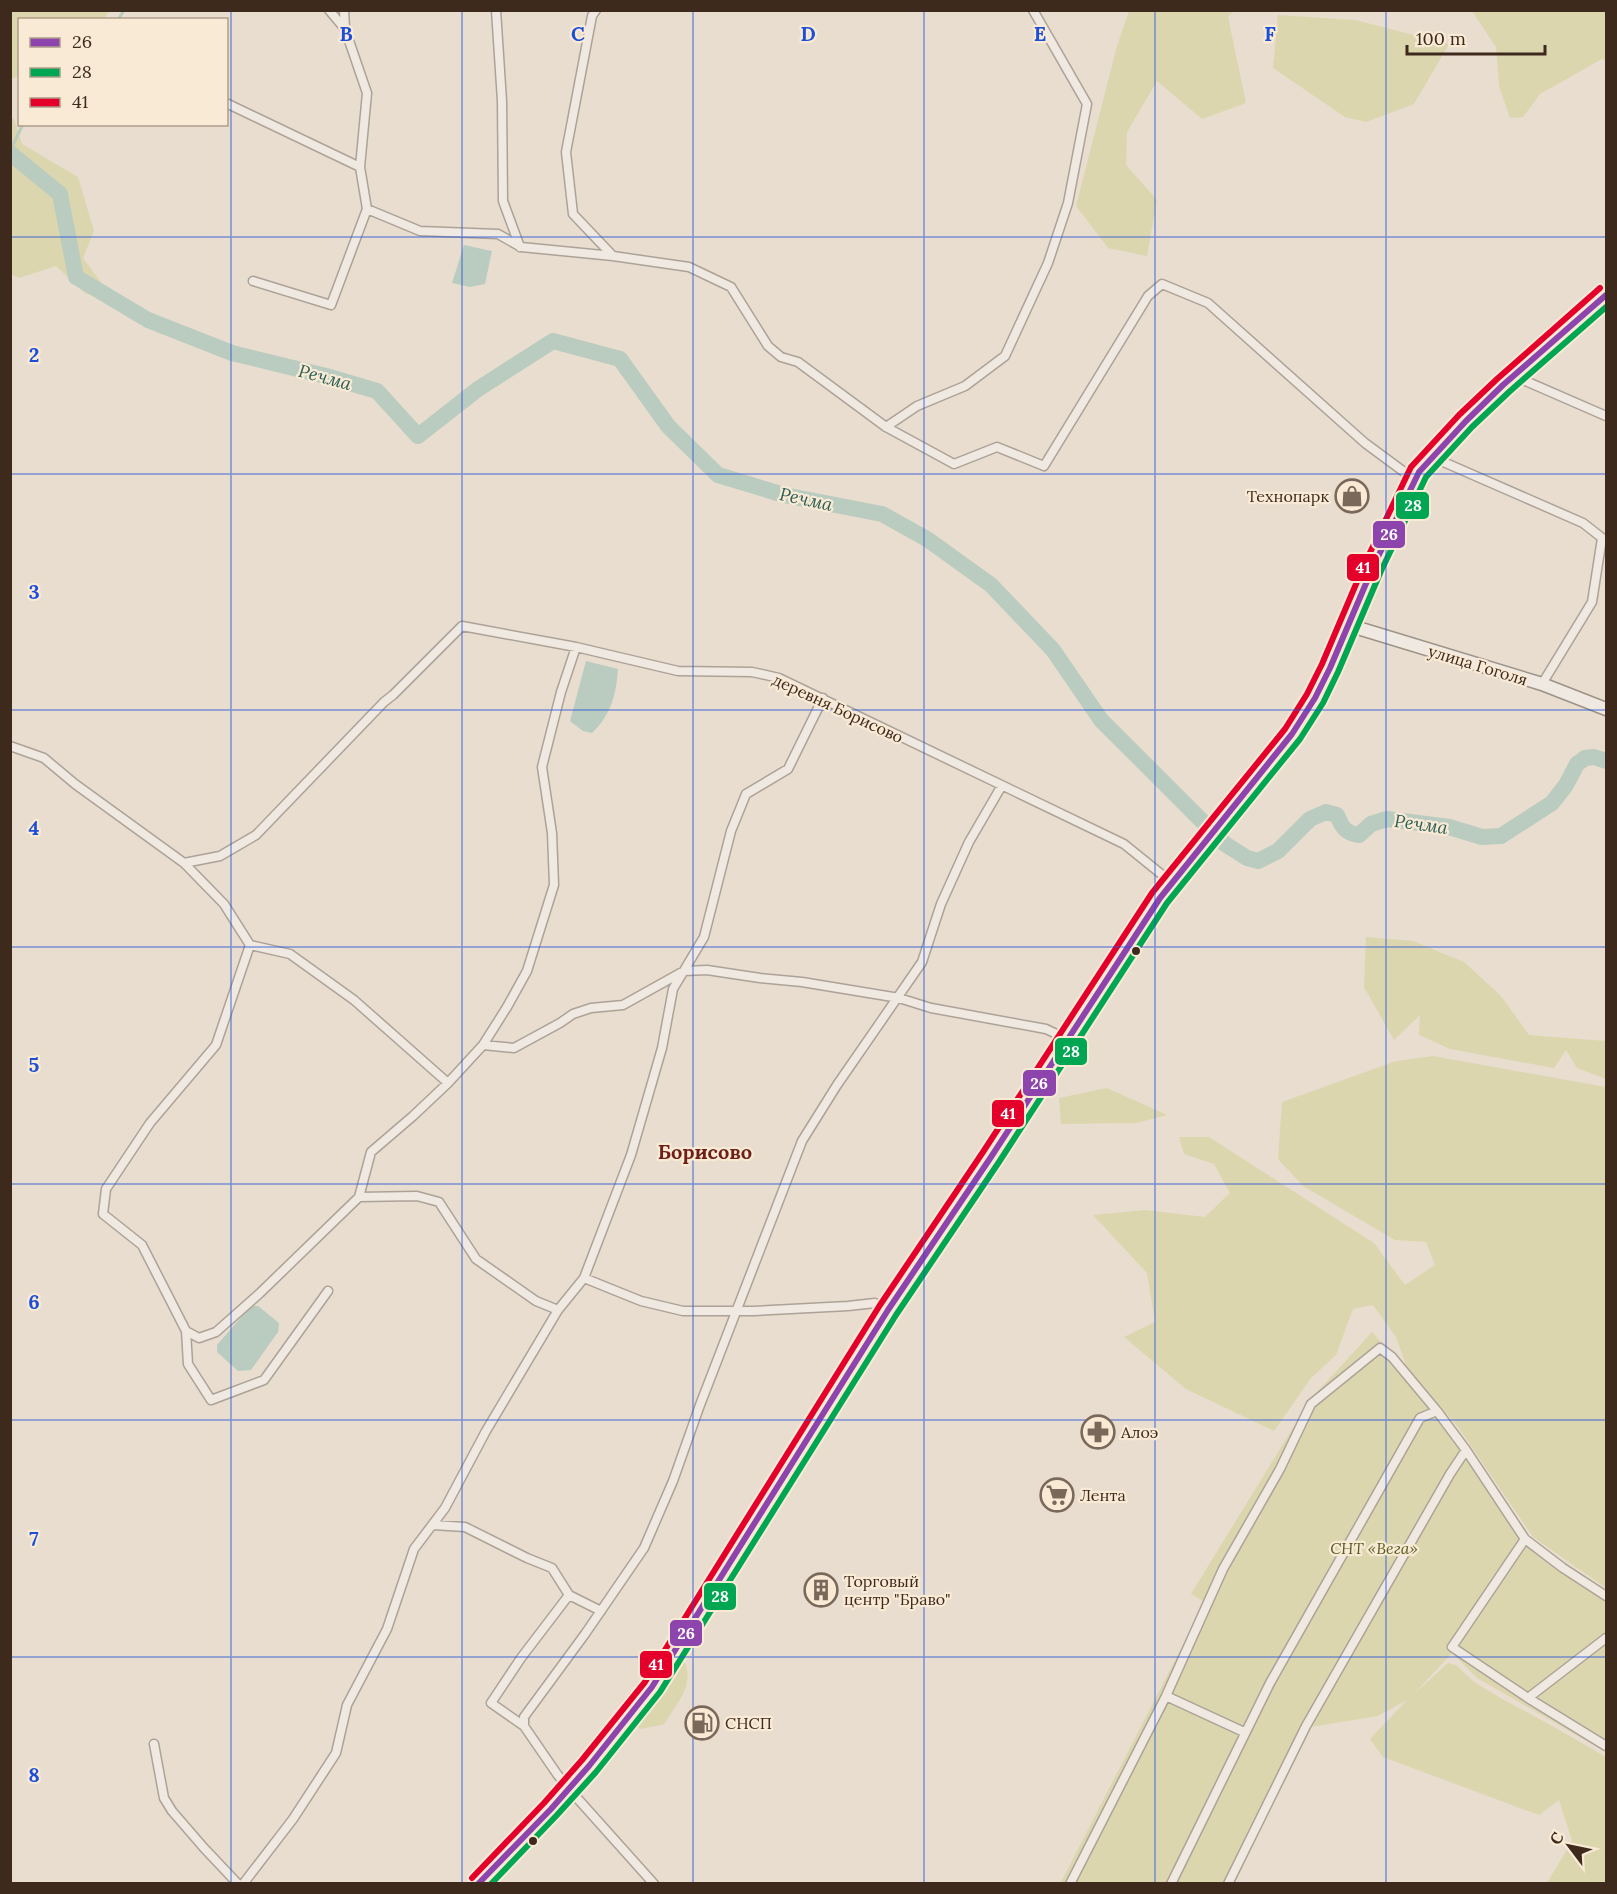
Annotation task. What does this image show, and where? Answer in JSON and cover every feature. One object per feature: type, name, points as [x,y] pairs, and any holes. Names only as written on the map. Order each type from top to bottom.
[{"type":"main road","points":[[478,1884],[569,1789],[652,1687],[888,1310],[992,1157],[1171,882],[1272,761],[1303,717],[1330,668],[1390,529],[1415,480],[1432,457],[1470,418],[1606,295]]},
{"type":"street","points":[[329,10],[345,29]]},
{"type":"street","points":[[253,281],[331,305],[368,209],[360,167],[367,93],[345,29],[345,10]]},
{"type":"street","points":[[495,10],[502,101],[503,201],[520,248]]},
{"type":"street","points":[[596,10],[592,16],[566,152],[573,214],[613,256]]},
{"type":"street","points":[[886,428],[917,406],[965,386],[1005,356],[1048,263],[1068,203],[1086,104],[1033,10]]},
{"type":"street","points":[[228,105],[360,167]]},
{"type":"street","points":[[368,209],[420,231],[498,234],[520,248],[613,256],[689,267],[731,287],[768,346],[781,357],[798,362],[886,428],[954,465],[997,447],[1044,466],[1148,296],[1162,284],[1208,303],[1365,443],[1415,480]]},
{"type":"street","points":[[1514,376],[1606,416]]},
{"type":"street","points":[[1432,457],[1583,523],[1604,539],[1592,602],[1542,684]]},
{"type":"street","name":"улица Гоголя","points":[[1348,625],[1542,684],[1606,709]]},
{"type":"street","name":"деревня Борисово","points":[[184,862],[220,856],[256,835],[384,702],[462,626],[576,647],[678,671],[752,672],[779,678],[1001,787],[1124,844],[1171,882]]},
{"type":"street","points":[[186,1331],[199,1338],[216,1332],[260,1293],[359,1197],[371,1152],[448,1083],[483,1045],[507,1007],[526,971],[554,885],[552,833],[542,767],[561,692],[576,647]]},
{"type":"street","points":[[243,1884],[293,1819],[336,1753],[347,1705],[387,1629],[414,1549],[445,1508],[486,1431],[558,1310],[584,1278],[631,1155],[662,1048],[673,989],[704,937],[731,831],[746,794],[788,769],[823,698]]},
{"type":"street","points":[[10,746],[44,758],[75,784],[184,862],[224,904],[250,945],[290,954],[354,1000],[448,1083]]},
{"type":"street","points":[[524,1726],[524,1717],[644,1548],[673,1481],[802,1141],[837,1085],[922,962],[941,904],[969,842],[1001,787]]},
{"type":"street","points":[[250,945],[216,1045],[150,1123],[106,1189],[104,1214],[142,1245],[186,1331],[188,1364],[211,1400],[264,1380],[328,1291]]},
{"type":"street","points":[[483,1045],[514,1048],[573,1014],[591,1008],[623,1005],[684,971],[708,970],[899,998],[931,1008],[1046,1029],[1067,1039]]},
{"type":"street","points":[[359,1197],[417,1196],[439,1202],[476,1259],[536,1301],[558,1310]]},
{"type":"street","points":[[584,1278],[641,1301],[683,1311],[812,1308],[875,1303],[888,1310]]},
{"type":"street","points":[[1070,1884],[1166,1696],[1223,1569],[1280,1469],[1311,1404],[1380,1348],[1392,1357],[1437,1411],[1466,1450],[1525,1539],[1563,1568],[1606,1596]]},
{"type":"street","points":[[1171,1884],[1270,1683],[1420,1418],[1437,1411]]},
{"type":"street","points":[[1228,1884],[1306,1725],[1466,1450]]},
{"type":"street","points":[[433,1525],[465,1527],[552,1568],[569,1594],[601,1611]]},
{"type":"street","points":[[1525,1539],[1452,1647],[1528,1698],[1606,1746]]},
{"type":"street","points":[[569,1594],[521,1658],[492,1703],[524,1726],[556,1774],[654,1884]]},
{"type":"street","points":[[1528,1698],[1606,1638]]},
{"type":"street","points":[[1166,1696],[1244,1732]]},
{"type":"street","points":[[154,1744],[164,1798],[172,1811],[238,1884]]},
{"type":"green space","points":[[11,10],[109,10],[105,18],[18,18],[18,76],[11,79]]},
{"type":"green space","points":[[1129,11],[1234,11],[1228,17],[1246,103],[1202,119],[1157,81],[1127,132],[1126,165],[1157,200],[1147,256],[1108,248],[1076,206],[1117,46]]},
{"type":"green space","points":[[1472,11],[1606,11],[1606,60],[1602,59],[1540,94],[1523,117],[1510,118],[1499,86],[1496,47]]},
{"type":"green space","points":[[1278,15],[1355,20],[1449,44],[1414,104],[1366,122],[1345,117],[1273,68]]},
{"type":"green space","points":[[11,117],[14,119],[22,144],[78,177],[94,231],[83,258],[114,300],[86,294],[56,266],[19,278],[11,274]]},
{"type":"green space","points":[[1366,937],[1413,941],[1464,962],[1501,996],[1529,1035],[1606,1041],[1606,1079],[1577,1068],[1566,1050],[1554,1068],[1450,1049],[1419,1035],[1420,1015],[1394,1040],[1364,987]]},
{"type":"green space","points":[[1433,1056],[1606,1087],[1606,1588],[1533,1537],[1458,1427],[1407,1368],[1396,1337],[1373,1305],[1353,1309],[1336,1355],[1311,1378],[1274,1431],[1186,1389],[1124,1337],[1155,1322],[1147,1273],[1093,1215],[1145,1210],[1205,1217],[1230,1193],[1214,1164],[1184,1154],[1179,1137],[1209,1137],[1374,1243],[1405,1285],[1435,1265],[1426,1242],[1395,1240],[1303,1186],[1278,1159],[1282,1102],[1396,1061]]},
{"type":"green space","points":[[1107,1088],[1167,1115],[1137,1123],[1061,1124],[1059,1098]]},
{"type":"green space","name":"СНТ «Вега»","points":[[1372,1332],[1436,1405],[1532,1540],[1606,1590],[1606,1752],[1477,1678],[1452,1653],[1414,1694],[1448,1663],[1456,1665],[1474,1682],[1606,1757],[1606,1883],[1547,1883],[1572,1841],[1559,1800],[1539,1815],[1383,1757],[1370,1739],[1407,1700],[1378,1716],[1310,1727],[1234,1883],[1060,1884],[1205,1602],[1191,1594],[1310,1400]]},
{"type":"green space","points":[[682,1661],[685,1662],[687,1679],[679,1701],[665,1723],[640,1729],[639,1724]]},
{"type":"shaded area","points":[[464,245],[492,251],[485,284],[470,287],[452,283]]},
{"type":"shaded area","points":[[586,661],[618,669],[616,687],[608,712],[592,733],[583,731],[570,721]]},
{"type":"shaded area","points":[[251,1306],[258,1306],[279,1323],[278,1332],[251,1370],[238,1371],[217,1352],[217,1345]]},
{"type":"waterway","points":[[119,18],[124,10]]},
{"type":"waterway","points":[[10,151],[22,126]]},
{"type":"waterway","name":"Речма","points":[[10,153],[60,194],[76,277],[148,320],[232,353],[377,391],[418,436],[478,389],[553,341],[620,359],[668,426],[718,475],[784,495],[882,514],[927,539],[991,585],[1053,650],[1101,720],[1225,844],[1247,858],[1258,861],[1278,851],[1310,819],[1326,812],[1337,815],[1345,829],[1359,835],[1371,824],[1387,819],[1449,827],[1482,837],[1501,836],[1552,803],[1566,785],[1577,764],[1585,758],[1594,757],[1606,761]]},
{"type":"transit line","name":"41","points":[[472,1878],[582,1760],[645,1682],[880,1305],[1152,893],[1285,729],[1307,694],[1322,664],[1365,563],[1411,467],[1459,415],[1497,379],[1600,288]]},
{"type":"transit line","name":"26","points":[[478,1884],[589,1766],[652,1687],[888,1310],[1160,898],[1292,734],[1315,698],[1330,668],[1373,567],[1419,472],[1503,385],[1606,295]]},
{"type":"transit line","name":"28","points":[[491,1884],[596,1772],[660,1692],[896,1315],[999,1162],[1167,903],[1300,739],[1323,703],[1338,672],[1381,571],[1426,477],[1472,427],[1509,392],[1606,307]]},
{"type":"place","name":"Технопарк","points":[[1352,496]]},
{"type":"place","name":"Алоэ","points":[[1098,1432]]},
{"type":"place","name":"Лента","points":[[1057,1495]]},
{"type":"place","name":"Торговый центр \"Браво\"","points":[[821,1590]]},
{"type":"place","name":"СНСП","points":[[702,1723]]},
{"type":"district","name":"Борисово","points":[[705,1151]]}]
